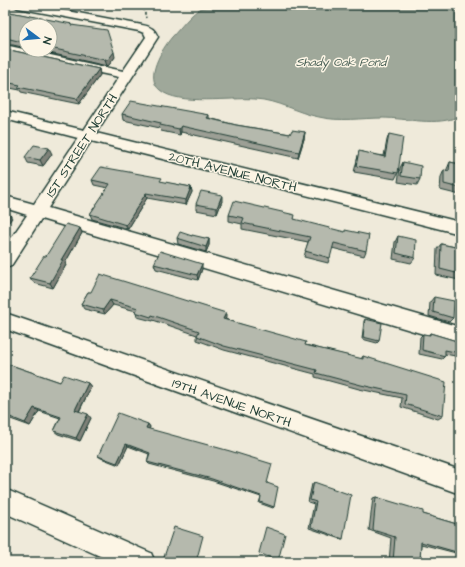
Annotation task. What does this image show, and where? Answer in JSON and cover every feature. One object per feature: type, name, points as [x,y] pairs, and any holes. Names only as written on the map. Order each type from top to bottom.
[{"type":"street","name":"1ST STREET NORTH","points":[[5,261],[126,75],[151,40],[152,34],[147,30],[18,5]]},
{"type":"street","points":[[5,48],[126,75]]},
{"type":"street","name":"20TH AVENUE NORTH","points":[[5,115],[460,228]]},
{"type":"street","points":[[5,202],[460,336]]},
{"type":"street","name":"19TH AVENUE NORTH","points":[[5,321],[460,482]]},
{"type":"street","points":[[5,501],[142,562]]},
{"type":"water","name":"Shady Oak Pond","points":[[460,5],[460,116],[441,121],[392,118],[335,119],[311,115],[263,100],[205,100],[179,98],[168,95],[160,90],[156,85],[154,71],[156,64],[168,42],[186,21],[198,10],[207,6]]},
{"type":"building","points":[[5,11],[41,18],[18,18],[18,41],[5,39]]},
{"type":"building","points":[[58,21],[72,24],[71,25],[107,30],[114,52],[108,60],[58,50]]},
{"type":"building","points":[[5,49],[18,52],[18,58],[47,58],[99,69],[77,99],[18,87],[20,85],[5,82]]},
{"type":"building","points":[[131,101],[209,115],[207,118],[236,125],[290,134],[292,130],[305,132],[299,152],[181,126],[179,129],[160,125],[161,123],[122,114]]},
{"type":"building","points":[[389,134],[403,137],[398,173],[356,166],[359,151],[385,157]]},
{"type":"building","points":[[34,145],[49,148],[40,160],[25,157]]},
{"type":"building","points":[[403,162],[421,166],[420,179],[401,176]]},
{"type":"building","points":[[450,162],[460,164],[460,188],[444,184],[444,170],[449,171]]},
{"type":"building","points":[[101,167],[162,178],[160,181],[191,187],[186,200],[146,193],[126,225],[90,214],[110,184],[92,180]]},
{"type":"building","points":[[201,191],[222,195],[217,208],[196,204]]},
{"type":"building","points":[[234,201],[295,215],[294,219],[345,232],[345,230],[369,235],[366,251],[334,243],[330,258],[305,251],[310,237],[242,223],[244,218],[229,215]]},
{"type":"building","points":[[66,224],[80,228],[61,260],[63,260],[50,283],[30,278],[44,256],[46,256]]},
{"type":"building","points":[[180,232],[209,239],[206,247],[177,238]]},
{"type":"building","points":[[398,236],[416,240],[415,258],[396,253]]},
{"type":"building","points":[[441,244],[460,248],[460,274],[440,269]]},
{"type":"building","points":[[160,251],[202,264],[197,275],[154,264]]},
{"type":"building","points":[[100,274],[226,313],[223,319],[306,342],[305,345],[363,359],[363,356],[446,382],[443,416],[405,404],[406,395],[316,373],[317,370],[224,346],[197,336],[199,331],[152,315],[151,317],[135,312],[138,308],[110,300],[103,310],[81,304],[88,292],[91,292]]},
{"type":"building","points":[[434,297],[454,301],[453,318],[433,312]]},
{"type":"building","points":[[365,319],[382,323],[379,341],[363,337]]},
{"type":"building","points":[[430,333],[460,342],[460,353],[445,350],[445,356],[422,350],[423,334],[430,335]]},
{"type":"building","points":[[5,363],[60,382],[64,375],[88,383],[75,410],[88,414],[76,438],[54,431],[61,417],[34,408],[25,423],[5,415]]},
{"type":"building","points":[[118,413],[148,424],[146,428],[272,464],[267,483],[278,487],[274,507],[260,502],[261,496],[212,479],[147,462],[150,453],[126,444],[117,463],[98,456]]},
{"type":"building","points":[[314,482],[351,495],[343,539],[311,527],[316,502],[310,500]]},
{"type":"building","points":[[376,497],[423,511],[423,514],[460,525],[460,553],[421,542],[420,562],[393,562],[395,537],[373,530]]},
{"type":"building","points":[[174,527],[203,536],[196,562],[179,562],[164,557]]},
{"type":"building","points":[[266,527],[285,534],[278,561],[259,553]]}]
